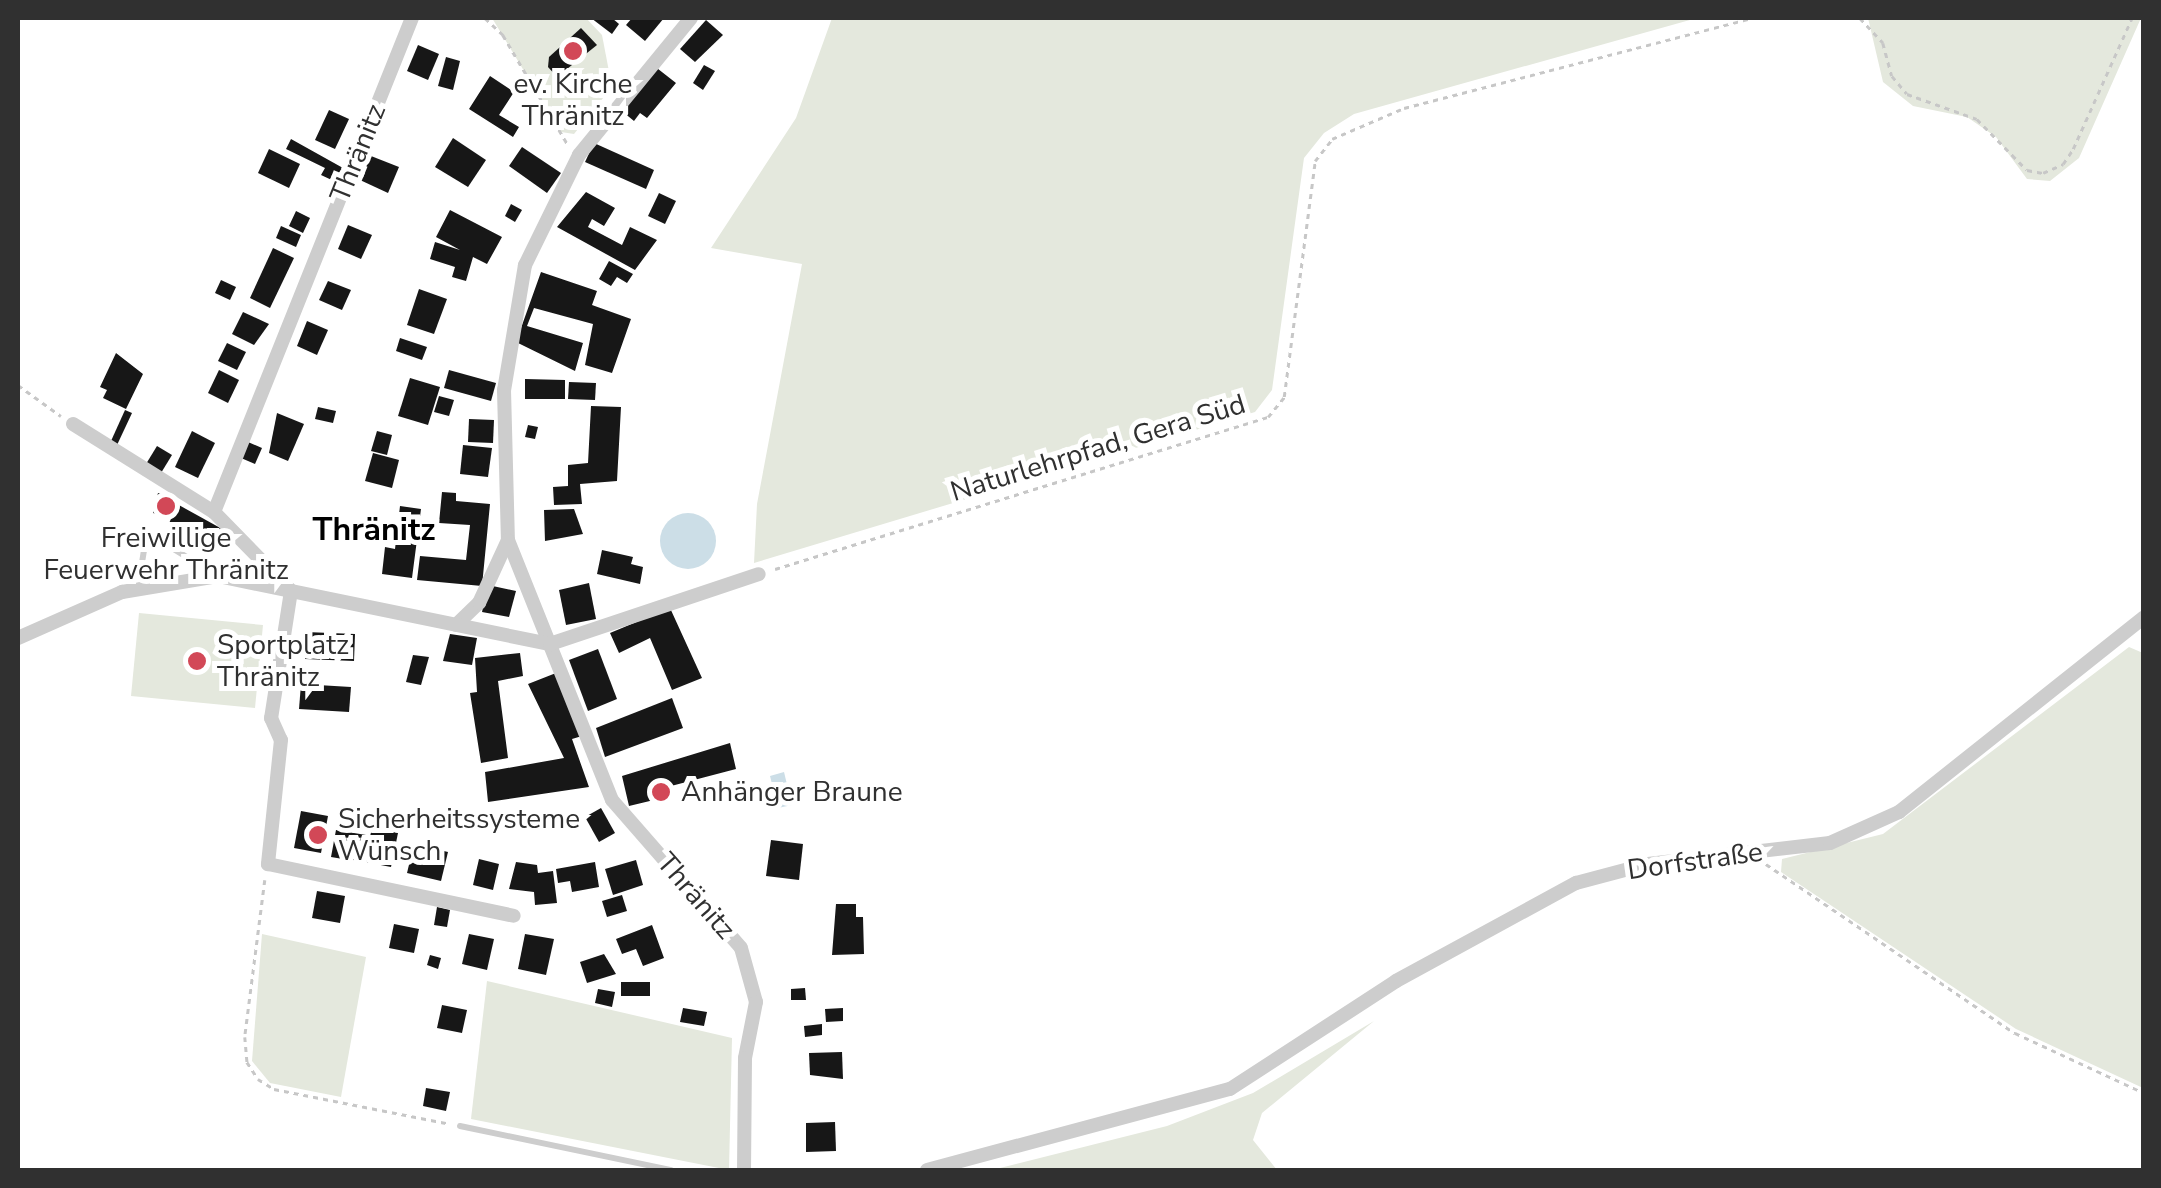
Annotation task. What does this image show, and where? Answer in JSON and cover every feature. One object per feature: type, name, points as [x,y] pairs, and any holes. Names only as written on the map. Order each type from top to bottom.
[{"type":"street","name":"Thränitz","points":[[214,512],[412,18]]},
{"type":"street","name":"Thränitz","points":[[691,18],[578,154],[524,264],[504,390],[508,540],[612,800],[741,948],[756,1002],[746,1058],[744,1170]]},
{"type":"street","points":[[73,424],[214,512],[291,591]]},
{"type":"street","name":"Thränitz","points":[[456,625],[479,603],[508,540]]},
{"type":"street","points":[[18,638],[151,586],[218,576],[550,644],[759,574]]},
{"type":"street","points":[[291,591],[271,718],[281,740],[268,864],[514,916]]},
{"type":"street","name":"Dorfstraße","points":[[927,1170],[1230,1089],[1396,981],[1576,883],[1648,864],[1830,843],[1899,812],[2144,618]]},
{"type":"lane","points":[[151,586],[141,569],[144,550],[162,542],[218,576]]},
{"type":"lane","points":[[460,1126],[671,1170]]},
{"type":"path","points":[[485,18],[533,83],[558,134],[578,154]]},
{"type":"path","name":"Naturlehrpfad, Gera Süd","points":[[759,574],[1268,417],[1284,397],[1315,161],[1332,139],[1404,108],[1752,18]]},
{"type":"path","points":[[1860,18],[1883,43],[1892,76],[1907,94],[1977,119],[2028,170],[2042,173],[2062,164],[2073,149],[2132,18]]},
{"type":"path","points":[[18,385],[73,424]]},
{"type":"path","points":[[1759,852],[1770,871],[1793,888],[2015,1033],[2144,1092]]},
{"type":"path","points":[[268,864],[245,1037],[247,1062],[258,1080],[274,1089],[460,1126]]},
{"type":"shaded area","points":[[492,18],[586,18],[602,35],[612,87],[574,134],[561,132]]},
{"type":"shaded area","points":[[832,18],[1697,18],[1354,114],[1324,133],[1304,158],[1272,390],[1255,412],[754,563],[757,504],[802,264],[711,248],[796,118]]},
{"type":"shaded area","points":[[1868,18],[2141,18],[2079,158],[2050,181],[2027,179],[1996,137],[1967,117],[1913,106],[1883,82]]},
{"type":"shaded area","points":[[688,513],[708,521],[716,541],[708,561],[688,569],[668,561],[660,541],[668,521]]},
{"type":"shaded area","name":"Sportplatz Thränitz","points":[[139,613],[263,625],[255,708],[131,696]]},
{"type":"shaded area","points":[[2129,647],[2143,653],[2143,1088],[2016,1029],[1781,872],[1782,859],[1883,834]]},
{"type":"shaded area","points":[[784,772],[792,805],[778,808],[770,776]]},
{"type":"shaded area","points":[[262,934],[366,957],[341,1097],[270,1083],[252,1061]]},
{"type":"shaded area","points":[[487,981],[732,1038],[729,1170],[471,1119]]},
{"type":"shaded area","points":[[1374,1021],[1262,1113],[1253,1140],[1277,1170],[992,1170],[1167,1126],[1253,1093]]},
{"type":"building","points":[[591,18],[612,18],[619,24],[612,34]]},
{"type":"building","points":[[632,18],[664,18],[645,41],[626,25]]},
{"type":"building","points":[[706,20],[723,35],[695,62],[680,49]]},
{"type":"building","name":"ev. Kirche Thränitz","points":[[581,28],[597,45],[557,77],[548,67],[549,57]]},
{"type":"building","points":[[418,45],[439,54],[428,80],[407,71]]},
{"type":"building","points":[[446,57],[460,61],[453,90],[438,86]]},
{"type":"building","points":[[653,65],[676,83],[647,118],[640,113],[634,121],[623,112]]},
{"type":"building","points":[[704,65],[715,71],[703,90],[693,83]]},
{"type":"building","points":[[490,76],[514,92],[499,115],[519,127],[513,137],[469,109]]},
{"type":"building","points":[[329,110],[349,119],[335,149],[315,140]]},
{"type":"building","points":[[453,138],[486,160],[468,187],[435,167]]},
{"type":"building","points":[[291,139],[343,168],[336,182],[321,175],[325,168],[286,149]]},
{"type":"building","points":[[594,143],[654,170],[646,189],[585,162]]},
{"type":"building","points":[[522,147],[561,173],[547,193],[509,166]]},
{"type":"building","points":[[269,149],[300,164],[289,188],[258,173]]},
{"type":"building","points":[[371,156],[399,167],[388,193],[360,180]]},
{"type":"building","points":[[586,192],[615,208],[604,226],[592,219],[588,227],[622,245],[630,227],[657,240],[635,270],[557,227]]},
{"type":"building","points":[[659,193],[676,201],[665,224],[648,216]]},
{"type":"building","points":[[511,204],[522,210],[515,222],[505,216]]},
{"type":"building","points":[[450,210],[502,237],[487,264],[473,257],[466,281],[452,277],[455,267],[430,259],[435,242],[460,250],[436,237]]},
{"type":"building","points":[[296,211],[310,218],[303,233],[289,226]]},
{"type":"building","points":[[348,225],[372,235],[361,259],[338,249]]},
{"type":"building","points":[[281,226],[301,235],[296,247],[276,238]]},
{"type":"building","points":[[273,248],[294,258],[270,308],[250,298]]},
{"type":"building","points":[[609,261],[633,274],[627,283],[617,277],[611,286],[599,279]]},
{"type":"building","points":[[541,272],[597,291],[592,305],[631,319],[612,373],[585,365],[593,324],[534,308],[527,326],[583,343],[575,371],[516,342]]},
{"type":"building","points":[[221,280],[236,287],[230,300],[215,293]]},
{"type":"building","points":[[328,281],[351,290],[342,310],[319,300]]},
{"type":"building","points":[[419,289],[447,299],[434,334],[407,325]]},
{"type":"building","points":[[243,312],[269,324],[254,345],[232,334]]},
{"type":"building","points":[[307,321],[328,330],[317,355],[297,346]]},
{"type":"building","points":[[400,338],[427,347],[422,360],[396,351]]},
{"type":"building","points":[[227,343],[246,352],[237,370],[218,361]]},
{"type":"building","points":[[116,353],[143,374],[126,409],[103,398],[107,390],[100,387]]},
{"type":"building","points":[[219,370],[239,380],[228,403],[208,393]]},
{"type":"building","points":[[449,370],[496,383],[491,401],[444,388]]},
{"type":"building","points":[[410,378],[440,387],[428,425],[398,416]]},
{"type":"building","points":[[525,379],[565,380],[565,399],[525,399]]},
{"type":"building","points":[[569,382],[596,383],[595,400],[568,399]]},
{"type":"building","points":[[439,396],[454,400],[449,416],[434,412]]},
{"type":"building","points":[[591,406],[621,407],[617,481],[580,484],[582,504],[554,505],[553,487],[568,486],[568,465],[588,463]]},
{"type":"building","points":[[318,407],[336,411],[333,423],[315,419]]},
{"type":"building","points":[[125,410],[132,413],[117,445],[111,441]]},
{"type":"building","points":[[277,413],[304,424],[288,461],[269,453]]},
{"type":"building","points":[[469,419],[494,420],[493,443],[468,442]]},
{"type":"building","points":[[528,425],[538,427],[535,439],[525,437]]},
{"type":"building","points":[[192,431],[215,443],[198,478],[175,467]]},
{"type":"building","points":[[377,431],[392,435],[387,455],[371,451]]},
{"type":"building","points":[[248,442],[262,448],[255,464],[241,458]]},
{"type":"building","points":[[463,445],[492,448],[488,477],[460,474]]},
{"type":"building","points":[[157,446],[172,455],[161,473],[146,464]]},
{"type":"building","points":[[373,453],[399,460],[392,488],[365,481]]},
{"type":"building","name":"Thränitz","points":[[442,492],[456,493],[456,501],[490,504],[482,586],[417,580],[420,556],[466,560],[470,525],[439,523]]},
{"type":"building","points":[[158,493],[176,499],[169,517],[153,513]]},
{"type":"building","points":[[177,504],[233,535],[227,550],[168,526]]},
{"type":"building","points":[[400,506],[421,509],[412,578],[382,574],[385,547],[395,549]]},
{"type":"building","points":[[574,509],[583,534],[545,541],[544,510]]},
{"type":"building","points":[[602,550],[633,557],[631,564],[643,567],[640,584],[597,574]]},
{"type":"building","points":[[589,583],[596,619],[566,625],[559,590]]},
{"type":"building","points":[[488,585],[516,591],[509,617],[482,612]]},
{"type":"building","points":[[670,608],[702,678],[672,690],[650,638],[619,653],[610,633]]},
{"type":"building","points":[[306,632],[355,634],[354,661],[305,659]]},
{"type":"building","points":[[450,634],[477,638],[472,665],[443,661]]},
{"type":"building","points":[[598,649],[617,699],[588,711],[569,660]]},
{"type":"building","points":[[520,653],[523,676],[498,681],[508,758],[481,763],[470,693],[477,692],[475,658]]},
{"type":"building","points":[[413,655],[429,657],[421,685],[406,682]]},
{"type":"building","points":[[556,673],[582,736],[572,739],[589,787],[488,802],[485,772],[564,758],[528,684]]},
{"type":"building","points":[[301,684],[351,687],[349,712],[299,709]]},
{"type":"building","points":[[672,698],[683,728],[605,757],[596,728]]},
{"type":"building","points":[[730,743],[736,769],[652,791],[654,800],[629,806],[622,776]]},
{"type":"building","points":[[601,808],[615,833],[599,842],[585,817]]},
{"type":"building","points":[[301,811],[328,816],[321,853],[294,848]]},
{"type":"building","points":[[372,827],[398,833],[391,867],[365,862]]},
{"type":"building","points":[[336,830],[366,835],[361,862],[331,857]]},
{"type":"building","points":[[771,840],[803,844],[799,880],[766,876]]},
{"type":"building","points":[[414,844],[448,852],[441,881],[407,873]]},
{"type":"building","points":[[479,859],[499,864],[493,890],[473,885]]},
{"type":"building","points":[[636,860],[643,885],[613,895],[605,869]]},
{"type":"building","points":[[516,862],[537,865],[538,873],[553,871],[557,903],[535,905],[534,892],[509,889]]},
{"type":"building","points":[[595,862],[599,887],[572,892],[570,881],[558,883],[556,869]]},
{"type":"building","points":[[317,891],[345,896],[340,923],[312,918]]},
{"type":"building","points":[[622,895],[627,911],[607,917],[602,901]]},
{"type":"building","points":[[836,904],[856,904],[856,917],[863,917],[864,954],[832,955]]},
{"type":"building","points":[[437,907],[450,910],[447,927],[434,925]]},
{"type":"building","points":[[394,924],[419,929],[414,953],[389,948]]},
{"type":"building","points":[[652,925],[664,958],[643,966],[636,949],[622,954],[616,939]]},
{"type":"building","points":[[469,934],[494,939],[487,970],[462,964]]},
{"type":"building","points":[[525,934],[554,939],[546,975],[518,969]]},
{"type":"building","points":[[604,954],[616,974],[587,983],[580,962]]},
{"type":"building","points":[[430,955],[441,958],[438,969],[427,965]]},
{"type":"building","points":[[621,982],[650,982],[650,996],[621,996]]},
{"type":"building","points":[[805,988],[806,1000],[791,1000],[791,989]]},
{"type":"building","points":[[598,989],[615,992],[612,1007],[595,1003]]},
{"type":"building","points":[[442,1005],[467,1010],[462,1033],[437,1028]]},
{"type":"building","points":[[683,1008],[707,1012],[704,1026],[680,1022]]},
{"type":"building","points":[[843,1008],[843,1021],[826,1022],[825,1009]]},
{"type":"building","points":[[822,1024],[822,1035],[805,1037],[804,1026]]},
{"type":"building","points":[[842,1052],[843,1079],[810,1075],[809,1053]]},
{"type":"building","points":[[426,1088],[450,1092],[446,1111],[423,1106]]},
{"type":"building","points":[[835,1122],[836,1151],[806,1152],[806,1123]]},
{"type":"place","name":"ev. Kirche Thränitz","points":[[573,51]]},
{"type":"place","name":"Freiwillige Feuerwehr Thränitz","points":[[166,506]]},
{"type":"place","name":"Sportplatz Thränitz","points":[[197,661]]},
{"type":"place","name":"Anhänger Braune","points":[[661,792]]},
{"type":"place","name":"Sicherheitssysteme Wünsch","points":[[318,835]]},
{"type":"district","name":"Thränitz","points":[[374,530]]}]
